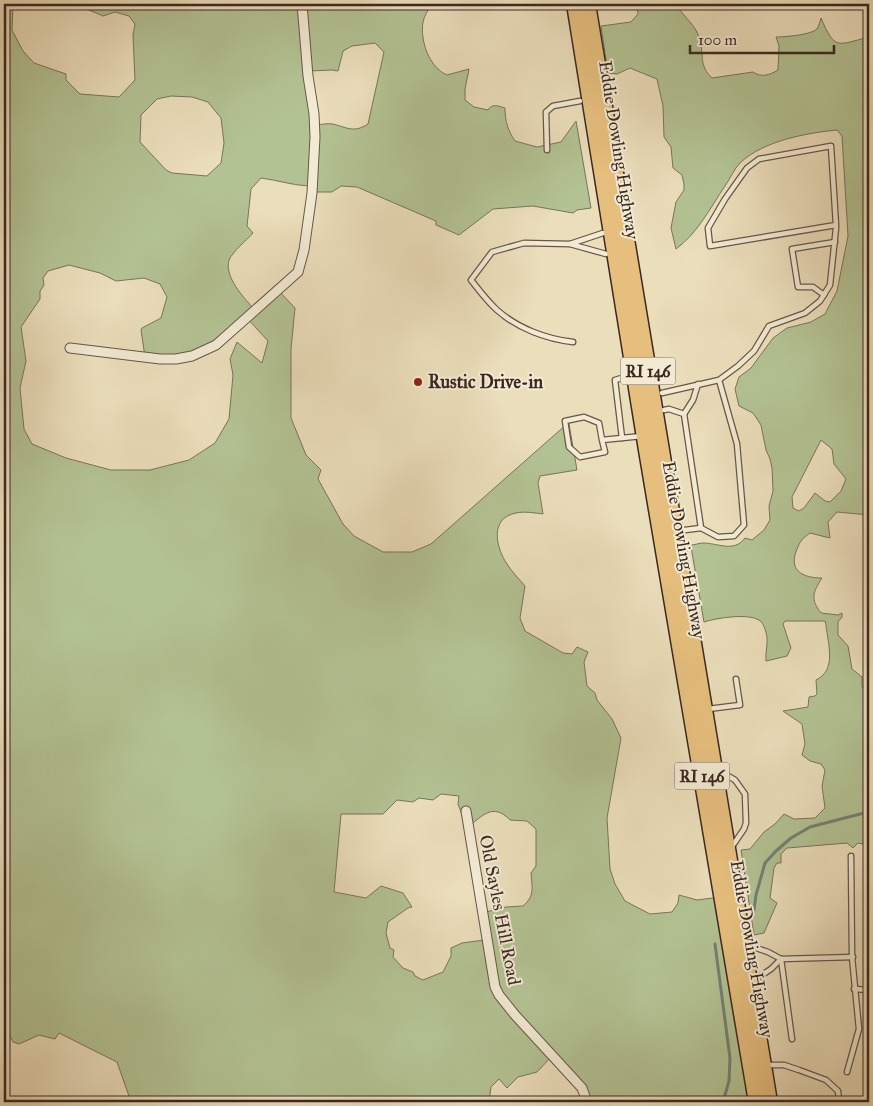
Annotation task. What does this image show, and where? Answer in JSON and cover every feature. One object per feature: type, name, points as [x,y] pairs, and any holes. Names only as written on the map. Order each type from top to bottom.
[{"type":"highway","points":[[564,4],[628,376],[645,443]]},
{"type":"highway","name":"Eddie Dowling Highway","points":[[575,4],[645,443],[757,1102]]},
{"type":"highway","name":"Eddie Dowling Highway","points":[[587,4],[769,1102]]},
{"type":"highway","points":[[596,4],[664,410],[693,529],[707,675],[709,738]]},
{"type":"street","points":[[70,348],[160,359],[192,356],[216,344],[298,272],[302,262],[312,193],[315,136],[302,4]]},
{"type":"street","name":"Old Sayles Hill Road","points":[[466,811],[495,987],[515,1015],[582,1088],[587,1102]]},
{"type":"lane","points":[[546,150],[546,112],[553,106],[580,100]]},
{"type":"lane","points":[[662,393],[719,380],[754,351],[769,326],[805,313],[820,301],[830,285],[836,225],[831,146],[759,158],[747,168],[708,228],[710,246],[836,225]]},
{"type":"lane","points":[[570,244],[603,233]]},
{"type":"lane","points":[[824,295],[813,287],[798,287],[792,249],[835,242]]},
{"type":"lane","points":[[572,342],[555,340],[537,334],[517,323],[498,311],[471,280],[492,252],[524,243],[570,244],[606,254]]},
{"type":"lane","points":[[622,438],[615,380],[628,376]]},
{"type":"lane","points":[[698,384],[693,400],[684,414],[693,529],[718,537],[734,536],[744,525],[737,444],[719,380]]},
{"type":"lane","points":[[664,410],[669,409],[684,414]]},
{"type":"lane","points":[[584,417],[599,424],[602,440],[605,452],[580,457],[569,447],[565,422],[584,417]]},
{"type":"lane","points":[[602,440],[622,438],[645,443]]},
{"type":"lane","points":[[708,709],[740,705],[736,679]]},
{"type":"lane","points":[[714,768],[735,780],[745,794],[746,823],[736,842],[728,850]]},
{"type":"lane","points":[[847,1072],[859,1029],[852,957],[851,856]]},
{"type":"lane","points":[[743,942],[781,959],[852,957]]},
{"type":"lane","points":[[749,984],[771,969],[781,959]]},
{"type":"lane","points":[[781,959],[792,1039]]},
{"type":"lane","points":[[854,989],[869,990]]},
{"type":"lane","points":[[763,1064],[784,1065],[826,1080],[838,1091],[839,1102]]},
{"type":"green space","points":[[4,4],[13,4],[12,30],[23,51],[34,63],[66,74],[66,80],[80,94],[119,97],[135,80],[133,35],[135,24],[129,16],[115,12],[103,16],[82,7],[81,4],[431,4],[422,29],[427,53],[431,60],[435,66],[447,75],[469,69],[465,100],[474,107],[488,110],[493,106],[505,108],[507,126],[515,141],[537,147],[561,142],[576,121],[591,208],[577,210],[573,213],[533,206],[493,209],[459,235],[436,225],[436,221],[357,187],[341,186],[332,192],[310,192],[308,186],[261,178],[251,189],[247,226],[253,233],[229,260],[229,273],[236,287],[254,309],[278,290],[295,308],[291,349],[291,418],[306,455],[321,470],[318,479],[343,524],[354,536],[383,552],[412,552],[431,544],[569,424],[577,470],[540,476],[538,483],[543,514],[522,512],[507,516],[498,527],[497,534],[500,550],[509,567],[525,586],[520,618],[525,631],[563,653],[572,654],[577,647],[588,652],[584,662],[587,686],[595,693],[597,700],[612,719],[621,738],[607,818],[610,869],[615,884],[625,901],[650,914],[672,912],[678,903],[679,895],[697,900],[720,897],[752,1102],[588,1102],[552,1056],[537,1072],[518,1077],[507,1088],[499,1079],[491,1087],[489,1102],[131,1102],[117,1062],[59,1033],[55,1039],[39,1035],[19,1044],[13,1042],[4,1024]],"holes":[[[375,43],[384,52],[368,124],[355,129],[331,124],[313,125],[309,71],[338,71],[343,51],[352,46]],[[171,96],[192,97],[208,102],[221,118],[224,143],[221,163],[207,176],[172,173],[166,170],[140,142],[141,115],[157,99]],[[69,265],[100,273],[116,281],[144,278],[160,284],[167,297],[161,318],[141,330],[145,357],[197,353],[220,340],[247,318],[268,341],[262,363],[237,342],[230,359],[233,375],[229,419],[215,443],[189,460],[150,470],[111,470],[66,458],[32,444],[24,429],[20,388],[26,361],[21,327],[40,299],[40,291],[44,285],[43,278],[48,271]],[[441,794],[459,796],[458,804],[467,828],[483,815],[493,811],[504,815],[510,820],[527,821],[536,829],[536,866],[531,873],[532,891],[527,902],[523,906],[506,907],[482,913],[484,940],[462,943],[451,948],[451,956],[443,972],[423,980],[415,976],[413,972],[403,968],[393,957],[394,950],[390,948],[386,933],[388,922],[412,907],[403,893],[381,886],[366,898],[334,892],[341,814],[383,814],[397,800],[413,802],[419,798],[433,800]]]},
{"type":"green space","points":[[637,4],[676,4],[696,30],[705,69],[712,78],[753,72],[765,75],[775,72],[778,70],[779,46],[776,37],[814,31],[818,28],[821,18],[830,36],[838,43],[869,37],[869,515],[837,512],[828,522],[830,538],[810,533],[799,544],[794,562],[803,574],[822,578],[816,587],[814,596],[815,604],[821,613],[838,615],[842,613],[842,617],[838,622],[838,635],[848,646],[852,669],[862,677],[862,686],[869,701],[869,848],[858,843],[853,848],[847,843],[787,848],[781,854],[781,863],[777,863],[774,868],[770,898],[777,903],[764,933],[754,935],[741,850],[750,849],[764,832],[784,814],[794,819],[815,818],[825,808],[822,786],[825,770],[821,764],[810,761],[802,755],[805,744],[802,724],[783,711],[808,707],[809,697],[817,694],[816,680],[823,676],[827,670],[830,656],[826,625],[825,621],[785,621],[783,624],[791,648],[787,656],[766,661],[767,637],[761,621],[754,618],[740,617],[704,622],[691,545],[709,543],[731,546],[741,543],[745,538],[752,540],[764,530],[770,520],[769,506],[773,491],[772,468],[761,425],[753,413],[739,406],[735,389],[739,377],[751,368],[773,338],[787,328],[811,322],[825,314],[837,291],[848,236],[842,136],[837,130],[812,133],[786,139],[750,155],[736,168],[691,236],[676,249],[671,228],[676,202],[684,190],[684,184],[682,175],[673,168],[671,147],[664,137],[663,106],[657,79],[630,68],[617,74],[608,73],[601,26],[631,22],[638,14]],"holes":[[[821,440],[832,449],[834,464],[846,479],[841,491],[830,502],[825,501],[815,493],[804,508],[799,511],[793,508],[792,497]]]},
{"type":"waterway","points":[[753,917],[756,895],[765,863],[776,851],[791,838],[810,827],[864,813],[869,798]]},
{"type":"waterway","points":[[715,944],[730,1058],[729,1081],[723,1102]]},
{"type":"place","name":"Rustic Drive-in","points":[[418,382]]}]
